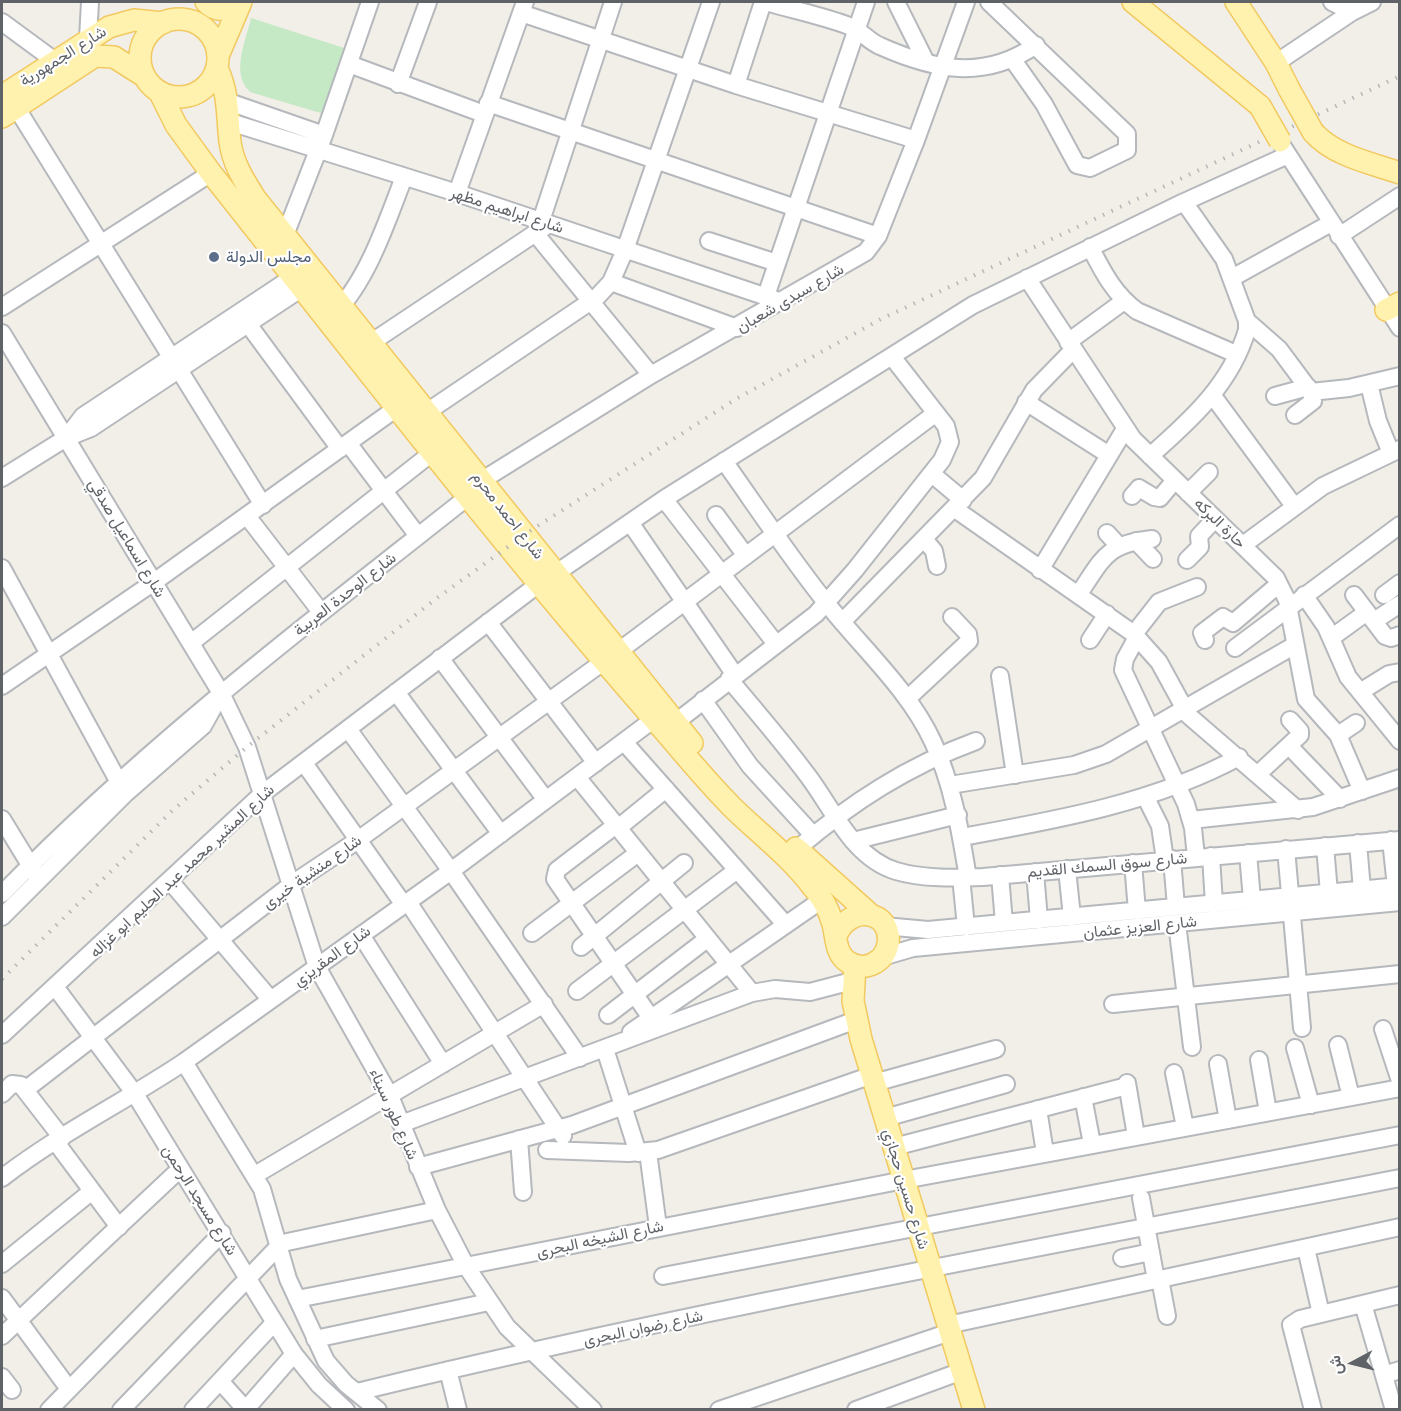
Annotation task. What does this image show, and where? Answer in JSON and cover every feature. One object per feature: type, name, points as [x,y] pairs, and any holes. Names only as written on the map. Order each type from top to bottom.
[{"type":"main road","points":[[206,2],[221,10],[240,4]]},
{"type":"main road","points":[[1133,2],[1160,9],[1260,106],[1284,148]]},
{"type":"main road","points":[[1236,2],[1276,63],[1319,139],[1343,153],[1400,173]]},
{"type":"main road","points":[[6,106],[101,55],[114,57],[144,76],[160,93],[183,98],[195,94],[205,88],[218,62],[240,4]]},
{"type":"main road","name":"شارع الجمهورية","points":[[6,106],[54,61],[88,39],[126,21],[170,15]]},
{"type":"main road","points":[[144,76],[141,66],[142,46],[147,36],[170,15],[203,27],[216,45],[218,62]]},
{"type":"main road","name":"شارع احمد محرم","points":[[218,62],[238,115],[230,141],[240,174],[285,236],[398,407],[433,452],[475,489]]},
{"type":"main road","name":"شارع احمد محرم","points":[[160,93],[181,133],[298,282],[372,342],[427,412],[475,489],[716,791],[811,884],[823,900],[837,936]]},
{"type":"main road","name":"شارع احمد محرم","points":[[664,724],[744,802],[878,921]]},
{"type":"main road","points":[[854,915],[878,921],[888,945],[882,957],[853,973],[848,962],[838,951],[837,936],[846,920],[854,915]]},
{"type":"main road","name":"شارع حسين حجازي","points":[[853,973],[856,1020],[974,1410]]},
{"type":"street","points":[[88,39],[90,2]]},
{"type":"street","points":[[285,236],[370,2]]},
{"type":"street","points":[[398,84],[428,2]]},
{"type":"street","points":[[372,342],[542,226],[613,2]]},
{"type":"street","points":[[427,412],[591,300],[615,275],[711,2]]},
{"type":"street","points":[[735,85],[768,2],[803,7],[856,29],[879,46],[934,65],[977,68],[1013,60],[1036,45]]},
{"type":"street","points":[[765,296],[866,2]]},
{"type":"street","points":[[897,2],[934,65]]},
{"type":"street","name":"شارع سيدى شعبان","points":[[475,489],[651,375],[737,328],[866,252],[878,236],[916,140],[934,65],[966,2]]},
{"type":"street","points":[[989,2],[1127,134],[1127,150],[1090,168],[1077,165],[1044,104],[1013,60]]},
{"type":"street","points":[[1332,2],[1352,12]]},
{"type":"street","points":[[1276,63],[1352,12],[1372,2]]},
{"type":"street","points":[[458,193],[523,7],[601,40],[735,85],[916,140]]},
{"type":"street","points":[[2,22],[54,61]]},
{"type":"street","points":[[349,64],[398,84],[571,132],[878,236]]},
{"type":"street","points":[[6,106],[101,243],[263,505]]},
{"type":"street","name":"شارع ابراهيم مظهر","points":[[238,115],[321,142],[404,177],[458,193],[542,226],[625,250],[782,302]]},
{"type":"street","points":[[1284,148],[1335,229],[1393,306],[1400,328]]},
{"type":"street","name":"شارع المشير محمد عبد الحليم ابو غزاله","points":[[2,1035],[56,988],[262,794],[547,578],[631,524],[664,499],[893,358],[964,311],[1184,202],[1284,148]]},
{"type":"street","points":[[2,307],[211,173]]},
{"type":"street","points":[[335,313],[378,244],[404,177]]},
{"type":"street","points":[[1232,278],[1400,196]]},
{"type":"street","points":[[1150,456],[1197,415],[1213,396],[1246,334],[1247,321],[1232,278],[1219,250],[1184,202]]},
{"type":"street","points":[[542,226],[591,300],[651,375]]},
{"type":"street","points":[[709,241],[777,263]]},
{"type":"street","points":[[1090,248],[1108,280],[1124,301],[1137,310],[1236,354]]},
{"type":"street","points":[[615,275],[737,328]]},
{"type":"street","name":"حارة البركه","points":[[1027,278],[1125,429],[1243,545],[1279,584],[1288,608],[1306,699],[1338,735],[1362,791]]},
{"type":"street","points":[[176,364],[248,324],[298,282]]},
{"type":"street","points":[[2,478],[66,438],[87,430],[176,364],[298,282]]},
{"type":"street","points":[[842,622],[959,505],[997,457],[1026,402],[1070,346],[1124,301]]},
{"type":"street","points":[[1247,321],[1279,349],[1310,390],[1313,400],[1295,415]]},
{"type":"street","points":[[248,324],[344,446],[384,490],[418,536]]},
{"type":"street","name":"شارع اسماعيل صدقي","points":[[2,333],[221,693],[247,747]]},
{"type":"street","points":[[893,358],[941,420]]},
{"type":"street","points":[[1275,396],[1368,384],[1400,376]]},
{"type":"street","points":[[1243,545],[1323,486],[1395,451],[1378,421],[1368,384]]},
{"type":"street","points":[[1213,396],[1294,506]]},
{"type":"street","points":[[1026,402],[1109,455]]},
{"type":"street","points":[[2,686],[154,582],[398,407]]},
{"type":"street","name":"شارع المقريزي","points":[[2,1178],[58,1139],[184,1062],[451,871],[624,742],[664,724],[703,700],[776,644],[826,603],[932,474],[948,450],[950,442],[941,420]]},
{"type":"street","name":"شارع منشية خيرى","points":[[25,1090],[292,884],[358,840],[549,702],[776,533],[941,420]]},
{"type":"street","points":[[1040,570],[1125,429]]},
{"type":"street","points":[[191,643],[433,452]]},
{"type":"street","points":[[724,462],[826,603],[907,699],[925,726],[939,755],[958,815],[965,878],[966,927]]},
{"type":"street","points":[[1188,493],[1209,472]]},
{"type":"street","points":[[932,474],[959,505],[1040,570],[1136,635],[1159,662],[1184,710],[1298,810]]},
{"type":"street","points":[[1132,496],[1139,488],[1160,498],[1175,480]]},
{"type":"street","name":"شارع الوحدة العربية","points":[[2,894],[34,872],[121,787],[203,726],[221,693],[475,489]]},
{"type":"street","points":[[664,499],[776,644]]},
{"type":"street","points":[[247,516],[321,612]]},
{"type":"street","points":[[716,516],[746,556]]},
{"type":"street","points":[[1187,560],[1199,549],[1200,536],[1215,519]]},
{"type":"street","name":"شارع سوق السمك القديم","points":[[631,524],[685,602],[732,677],[806,772],[853,841],[873,858],[896,871],[965,878],[1395,840]]},
{"type":"street","points":[[1235,648],[1400,525]]},
{"type":"street","points":[[924,539],[934,551],[937,566]]},
{"type":"street","points":[[1078,595],[1103,559],[1112,539],[1144,540],[1153,559]]},
{"type":"street","points":[[2,568],[121,787]]},
{"type":"street","points":[[1205,640],[1202,633],[1219,618],[1223,617],[1233,623],[1279,584]]},
{"type":"street","points":[[1197,587],[1159,602],[1136,635],[1125,659],[1123,670],[1178,784],[1203,856],[1214,904]]},
{"type":"street","points":[[1304,595],[1320,616],[1344,670],[1400,741]]},
{"type":"street","points":[[1354,595],[1385,636],[1392,638],[1400,635]]},
{"type":"street","points":[[1331,638],[1370,616],[1400,603]]},
{"type":"street","points":[[1090,640],[1107,615]]},
{"type":"street","points":[[907,699],[969,641],[968,634],[952,617]]},
{"type":"street","points":[[488,622],[596,763]]},
{"type":"street","points":[[950,785],[1090,760],[1121,747],[1295,645]]},
{"type":"street","points":[[440,658],[546,800]]},
{"type":"street","points":[[1360,692],[1389,674],[1400,672]]},
{"type":"street","points":[[1000,676],[1015,775]]},
{"type":"street","points":[[396,692],[501,834]]},
{"type":"street","points":[[703,700],[750,766],[813,835]]},
{"type":"street","points":[[1258,774],[1300,735],[1300,731],[1290,720]]},
{"type":"street","points":[[1338,735],[1356,723]]},
{"type":"street","points":[[348,729],[451,871],[580,1058]]},
{"type":"street","points":[[797,849],[888,781],[939,755],[976,741]]},
{"type":"street","points":[[624,742],[785,924]]},
{"type":"street","points":[[1289,746],[1340,799]]},
{"type":"street","name":"شارع طور سيناء","points":[[247,747],[317,967],[390,1096],[437,1210],[466,1266],[507,1327],[593,1410]]},
{"type":"street","points":[[962,837],[1079,814],[1145,796],[1239,757]]},
{"type":"street","points":[[304,763],[406,903],[526,1078],[572,1150]]},
{"type":"street","points":[[577,777],[752,993]]},
{"type":"street","points":[[1191,820],[1298,810],[1340,799],[1400,778]]},
{"type":"street","points":[[651,1018],[613,963],[588,942],[571,903],[555,879],[557,870],[666,789]]},
{"type":"street","points":[[1145,796],[1160,826],[1168,859],[1192,1047]]},
{"type":"street","points":[[853,841],[958,815]]},
{"type":"street","points":[[2,819],[34,872]]},
{"type":"street","points":[[1395,840],[1398,892]]},
{"type":"street","points":[[1358,843],[1362,890]]},
{"type":"street","points":[[1325,846],[1329,893]]},
{"type":"street","points":[[1286,849],[1302,1028]]},
{"type":"street","points":[[532,933],[638,853]]},
{"type":"street","points":[[1248,853],[1252,900]]},
{"type":"street","points":[[588,942],[684,863]]},
{"type":"street","points":[[1133,863],[1137,911]]},
{"type":"street","points":[[1067,869],[1078,922]]},
{"type":"street","points":[[577,991],[737,870]]},
{"type":"street","name":"شارع الوحدة العربية","points":[[2,917],[34,872]]},
{"type":"street","points":[[1035,872],[1039,920]]},
{"type":"street","points":[[1000,875],[1004,923]]},
{"type":"street","points":[[170,881],[271,1000]]},
{"type":"street","name":"شارع العزيز عثمان","points":[[882,957],[913,948],[1137,911],[1176,915],[1214,904],[1252,900],[1291,904],[1329,893],[1362,890],[1398,892]]},
{"type":"street","name":"شارع العزيز عثمان","points":[[878,921],[913,930],[1039,920],[1078,922],[1176,915],[1398,892]]},
{"type":"street","points":[[609,1047],[823,900]]},
{"type":"street","points":[[361,935],[443,1064]]},
{"type":"street","points":[[608,1014],[707,939]]},
{"type":"street","points":[[401,1124],[752,993],[775,989],[810,992],[853,973]]},
{"type":"street","points":[[1113,1004],[1400,974]]},
{"type":"street","name":"شارع مسجد الرحمن","points":[[56,988],[135,1094],[222,1233],[274,1323],[294,1354],[334,1406]]},
{"type":"street","points":[[255,1175],[544,1004]]},
{"type":"street","points":[[418,1167],[559,1128],[856,1020]]},
{"type":"street","points":[[1383,1029],[1400,1081]]},
{"type":"street","points":[[1338,1045],[1351,1097]]},
{"type":"street","points":[[609,1047],[623,1106],[643,1153],[657,1227]]},
{"type":"street","points":[[1295,1048],[1311,1105]]},
{"type":"street","points":[[547,1150],[643,1153],[873,1079],[996,1049]]},
{"type":"street","points":[[1259,1060],[1268,1112]]},
{"type":"street","points":[[184,1062],[255,1175],[269,1207],[278,1245],[297,1299],[326,1361],[378,1410]]},
{"type":"street","points":[[1218,1064],[1228,1119]]},
{"type":"street","points":[[1174,1073],[1185,1127]]},
{"type":"street","points":[[2,1094],[12,1084],[21,1085],[119,1227]]},
{"type":"street","points":[[885,1118],[1006,1084]]},
{"type":"street","points":[[894,1147],[1127,1084],[1136,1136]]},
{"type":"street","name":"شارع الشيخه البحرى","points":[[297,1299],[904,1179],[1400,1088]]},
{"type":"street","points":[[1083,1097],[1092,1144]]},
{"type":"street","points":[[1038,1109],[1045,1153]]},
{"type":"street","points":[[663,1276],[1400,1135]]},
{"type":"street","points":[[519,1139],[523,1192]]},
{"type":"street","points":[[2,1336],[180,1169]]},
{"type":"street","name":"شارع رضوان البحرى","points":[[357,1392],[531,1351],[931,1269],[1400,1178]]},
{"type":"street","points":[[2,1264],[92,1191]]},
{"type":"street","points":[[1141,1198],[1151,1252],[1167,1316]]},
{"type":"street","points":[[121,1410],[278,1245],[437,1210]]},
{"type":"street","points":[[719,1410],[949,1329],[1400,1227]]},
{"type":"street","points":[[49,1410],[222,1233]]},
{"type":"street","points":[[1306,1248],[1321,1314]]},
{"type":"street","points":[[1122,1257],[1151,1252]]},
{"type":"street","points":[[1313,1410],[1291,1325],[1300,1319],[1400,1295]]},
{"type":"street","points":[[2,1298],[69,1389]]},
{"type":"street","points":[[315,1339],[489,1302]]},
{"type":"street","points":[[1363,1304],[1392,1372],[1394,1410]]},
{"type":"street","points":[[193,1410],[274,1323]]},
{"type":"street","points":[[220,1382],[246,1409],[294,1354]]},
{"type":"street","points":[[448,1370],[458,1410]]},
{"type":"street","points":[[856,1410],[962,1371]]},
{"type":"green space","points":[[251,18],[344,48],[324,114],[250,92],[244,84],[240,66]]},
{"type":"railway","points":[[2,979],[174,809],[247,747],[437,598],[533,529],[736,399],[881,319],[1400,76]]},
{"type":"place","name":"مجلس الدولة","points":[[214,257]]}]
